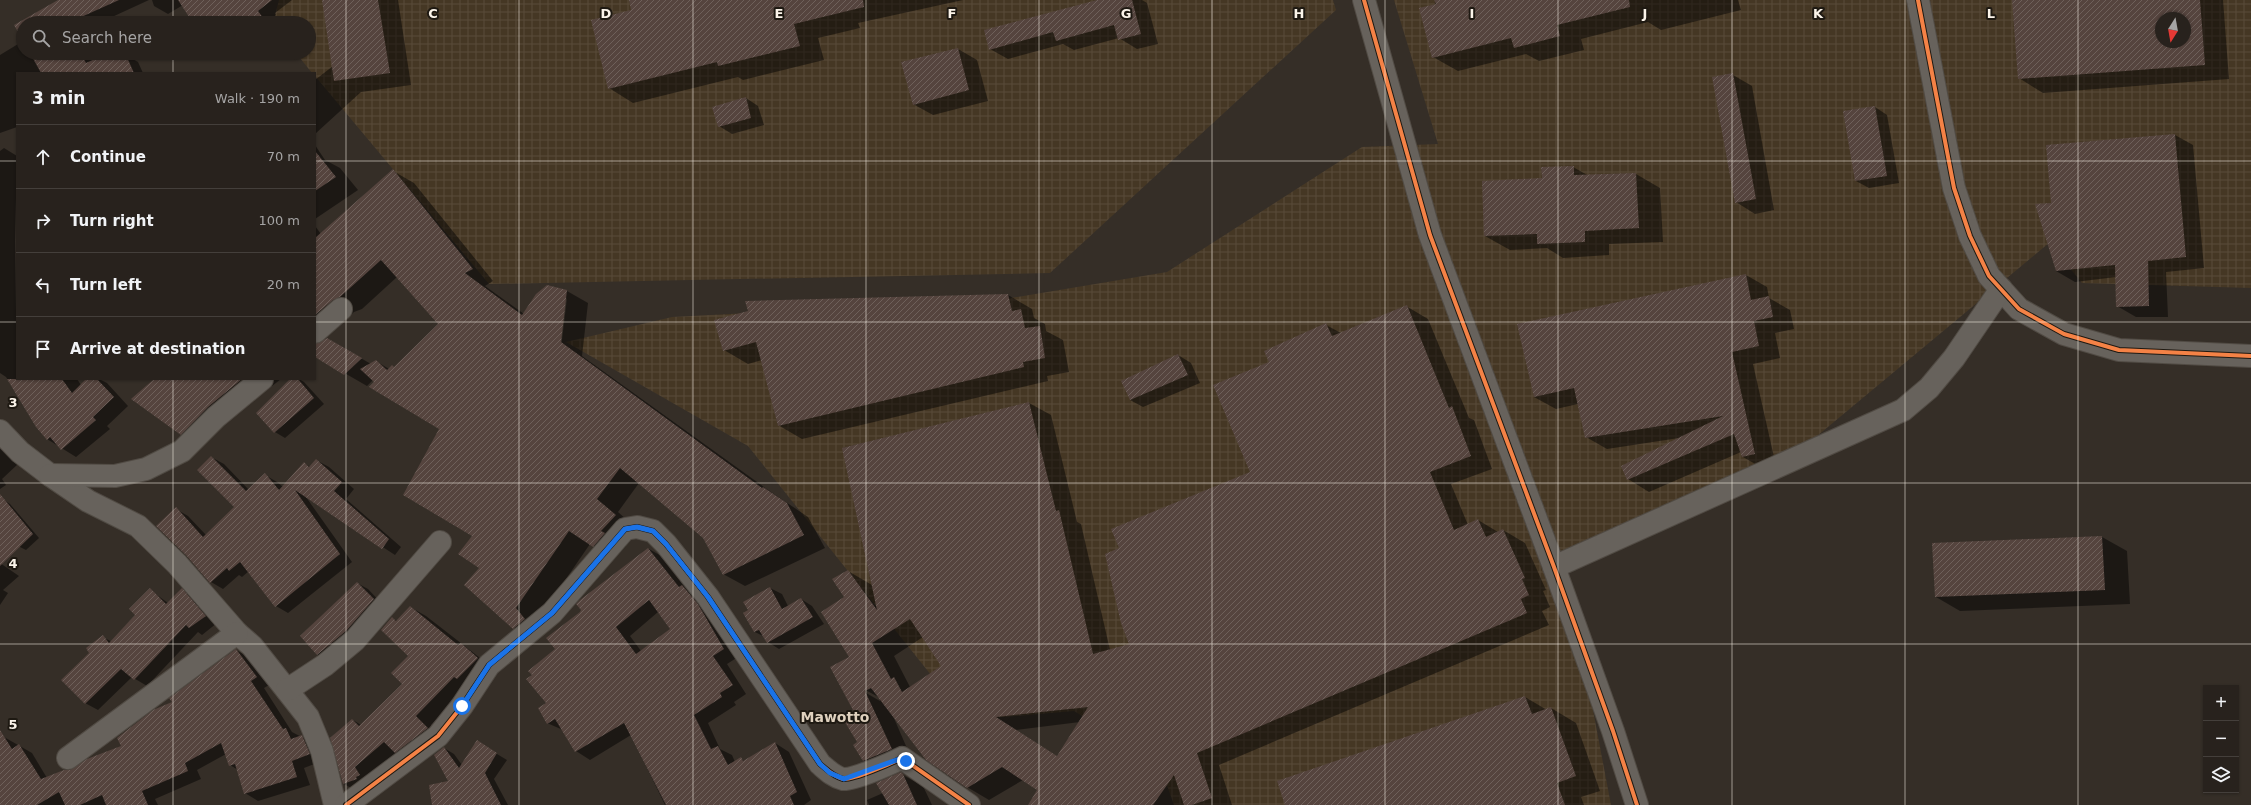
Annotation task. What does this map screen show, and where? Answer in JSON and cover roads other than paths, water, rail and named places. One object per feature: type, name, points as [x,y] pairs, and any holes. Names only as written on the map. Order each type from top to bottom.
[{"type":"street","points":[[1364,0],[1430,235],[1554,567],[1613,731],[1637,805]]},
{"type":"street","points":[[1918,0],[1954,188],[1970,236],[1989,276],[2019,309],[2064,334],[2119,350],[2251,356]]},
{"type":"street","points":[[1554,567],[1903,410],[1934,382],[1954,358],[2001,289]]},
{"type":"street","points":[[316,331],[341,309]]},
{"type":"street","points":[[50,475],[115,476],[146,469],[182,451],[216,417],[261,380]]},
{"type":"street","points":[[0,431],[20,452],[50,475],[88,501],[138,526],[177,564],[237,633],[252,646],[308,717],[322,751],[335,805]]},
{"type":"street","points":[[346,805],[438,736],[462,706],[489,665],[552,613],[625,529],[637,527],[653,531],[666,544],[708,597],[820,764],[830,773],[844,779],[902,758],[916,766],[923,774],[969,805]]},
{"type":"street","points":[[287,690],[325,665],[355,640],[440,542]]},
{"type":"street","points":[[68,758],[237,633]]},
{"type":"district","name":"Mawotto","points":[[835,717]]}]
